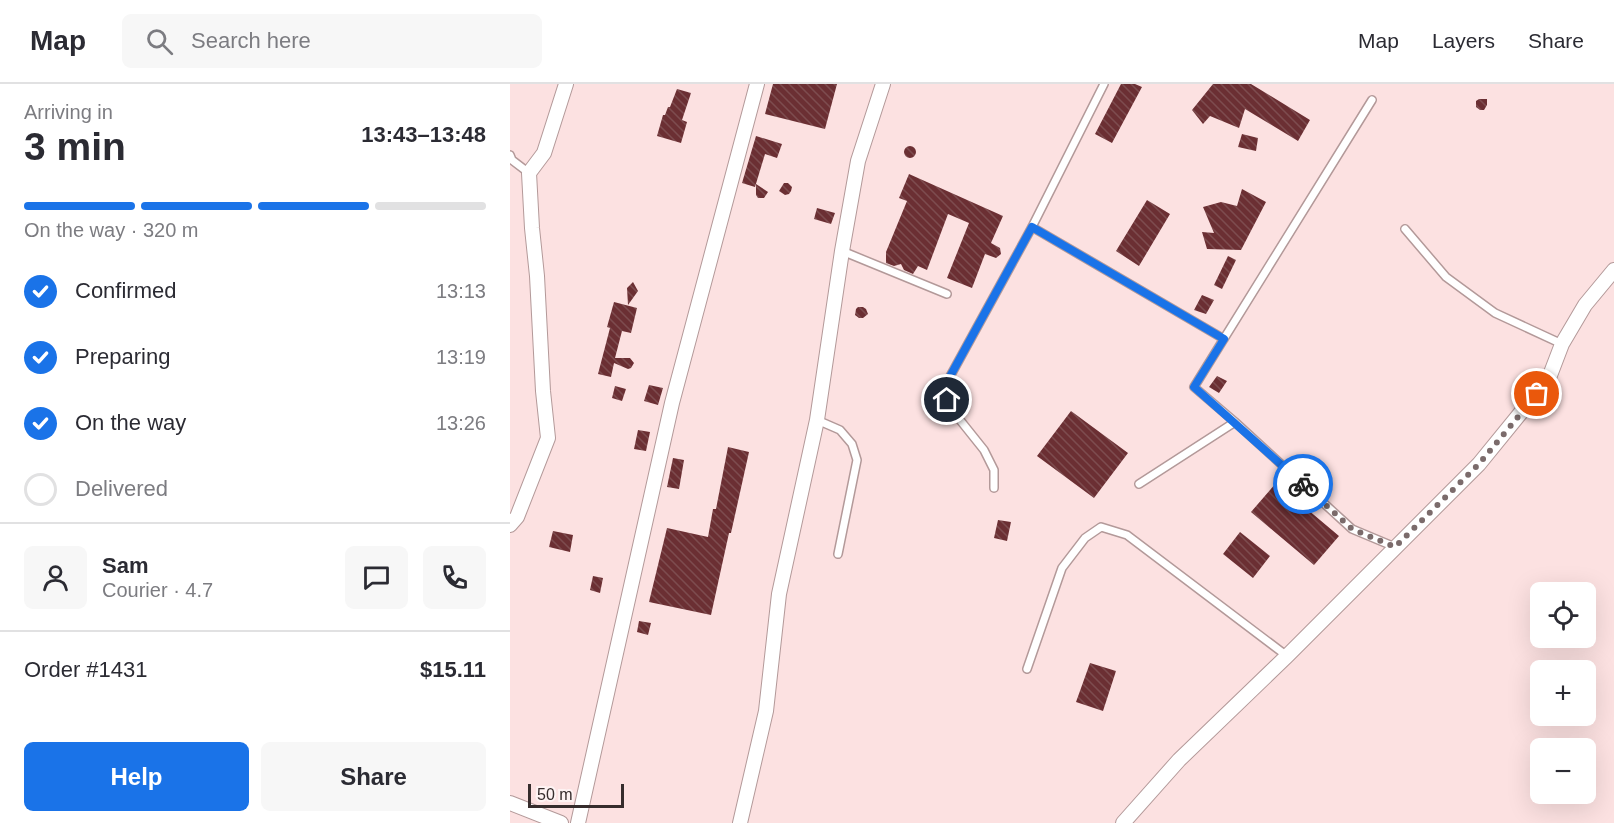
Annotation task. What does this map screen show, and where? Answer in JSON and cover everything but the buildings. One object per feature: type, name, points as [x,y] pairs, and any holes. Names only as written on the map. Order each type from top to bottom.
[{"type":"street","points":[[510,525],[517,518],[548,438],[543,391],[530,173],[544,153],[566,84]]},
{"type":"street","points":[[578,823],[672,403],[757,84]]},
{"type":"street","points":[[740,823],[766,711],[779,594],[817,420],[858,161],[883,84]]},
{"type":"street","points":[[1123,823],[1179,760],[1287,656],[1479,464],[1549,378],[1562,344],[1585,305],[1614,270]]},
{"type":"street","points":[[510,803],[561,823]]},
{"type":"lane","points":[[994,488],[994,470],[984,450],[947,400],[947,382],[1032,227],[1104,84]]},
{"type":"lane","points":[[1372,100],[1194,387],[1352,529],[1395,547]]},
{"type":"lane","points":[[510,155],[530,173]]},
{"type":"lane","points":[[1032,227],[1224,339]]},
{"type":"lane","points":[[1405,229],[1446,277],[1495,314],[1562,344]]},
{"type":"lane","points":[[842,251],[947,294]]},
{"type":"lane","points":[[817,420],[840,430],[852,444],[857,460],[838,554]]},
{"type":"lane","points":[[1139,484],[1235,422]]},
{"type":"lane","points":[[1027,669],[1062,568],[1085,538],[1101,527],[1127,535],[1287,656]]},
{"type":"way so far","points":[[1303,484],[1352,529],[1395,547],[1479,464],[1537,394]]},
{"type":"route","points":[[947,400],[947,382],[1032,227],[1224,339],[1194,387],[1303,484]]}]
